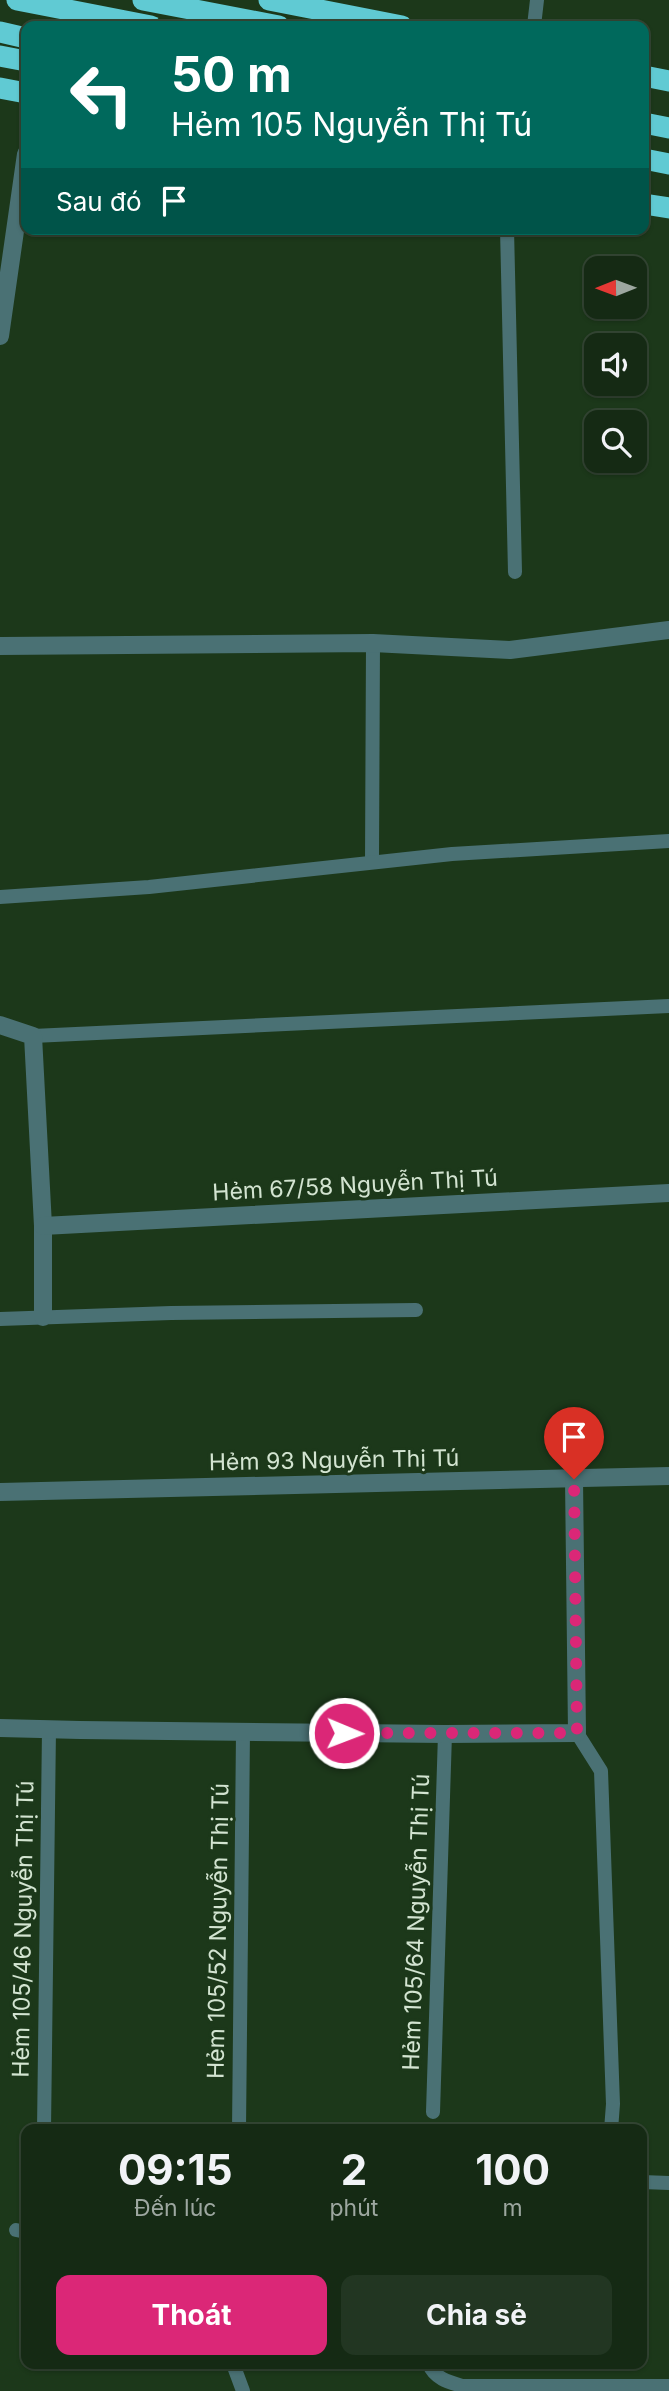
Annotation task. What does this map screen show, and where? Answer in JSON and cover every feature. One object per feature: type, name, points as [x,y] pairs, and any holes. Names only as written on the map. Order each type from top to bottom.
[{"type":"highway","points":[[17,0],[124,21]]},
{"type":"highway","points":[[144,0],[253,21]]},
{"type":"highway","points":[[269,0],[376,21]]},
{"type":"highway","points":[[0,32],[21,36]]},
{"type":"highway","points":[[0,56],[21,60]]},
{"type":"highway","points":[[649,77],[669,81]]},
{"type":"highway","points":[[0,88],[21,92]]},
{"type":"highway","points":[[649,124],[669,128]]},
{"type":"highway","points":[[649,160],[669,164]]},
{"type":"highway","points":[[649,205],[669,208]]},
{"type":"street","points":[[0,336],[21,189]]},
{"type":"street","points":[[0,646],[373,643],[510,649],[669,630]]},
{"type":"street","points":[[0,1025],[33,1036],[43,1226],[43,1317]]},
{"type":"street","name":"Hẻm 67/58 Nguyễn Thị Tú","points":[[43,1226],[669,1193]]},
{"type":"street","name":"Hẻm 93 Nguyễn Thị Tú","points":[[0,1492],[669,1476]]},
{"type":"street","points":[[0,1727],[243,1732],[577,1733],[574,1479]]},
{"type":"lane","points":[[535,21],[537,0]]},
{"type":"lane","points":[[507,235],[515,572]]},
{"type":"lane","points":[[372,861],[373,643]]},
{"type":"lane","points":[[0,897],[149,887],[452,854],[669,841]]},
{"type":"lane","points":[[33,1036],[669,1006]]},
{"type":"lane","points":[[0,1319],[416,1310]]},
{"type":"lane","name":"Hẻm 105/46 Nguyễn Thị Tú","points":[[44,2124],[49,1729]]},
{"type":"lane","name":"Hẻm 105/52 Nguyễn Thị Tú","points":[[239,2124],[243,1732]]},
{"type":"lane","points":[[577,1733],[601,1771],[613,2104],[611,2124]]},
{"type":"lane","name":"Hẻm 105/64 Nguyễn Thị Tú","points":[[433,2112],[445,1734]]},
{"type":"lane","points":[[647,2182],[669,2183]]},
{"type":"lane","points":[[235,2369],[243,2391]]},
{"type":"lane","points":[[430,2369],[445,2381],[462,2386],[669,2386]]},
{"type":"route","points":[[344,1733],[577,1733],[574,1479]]}]
